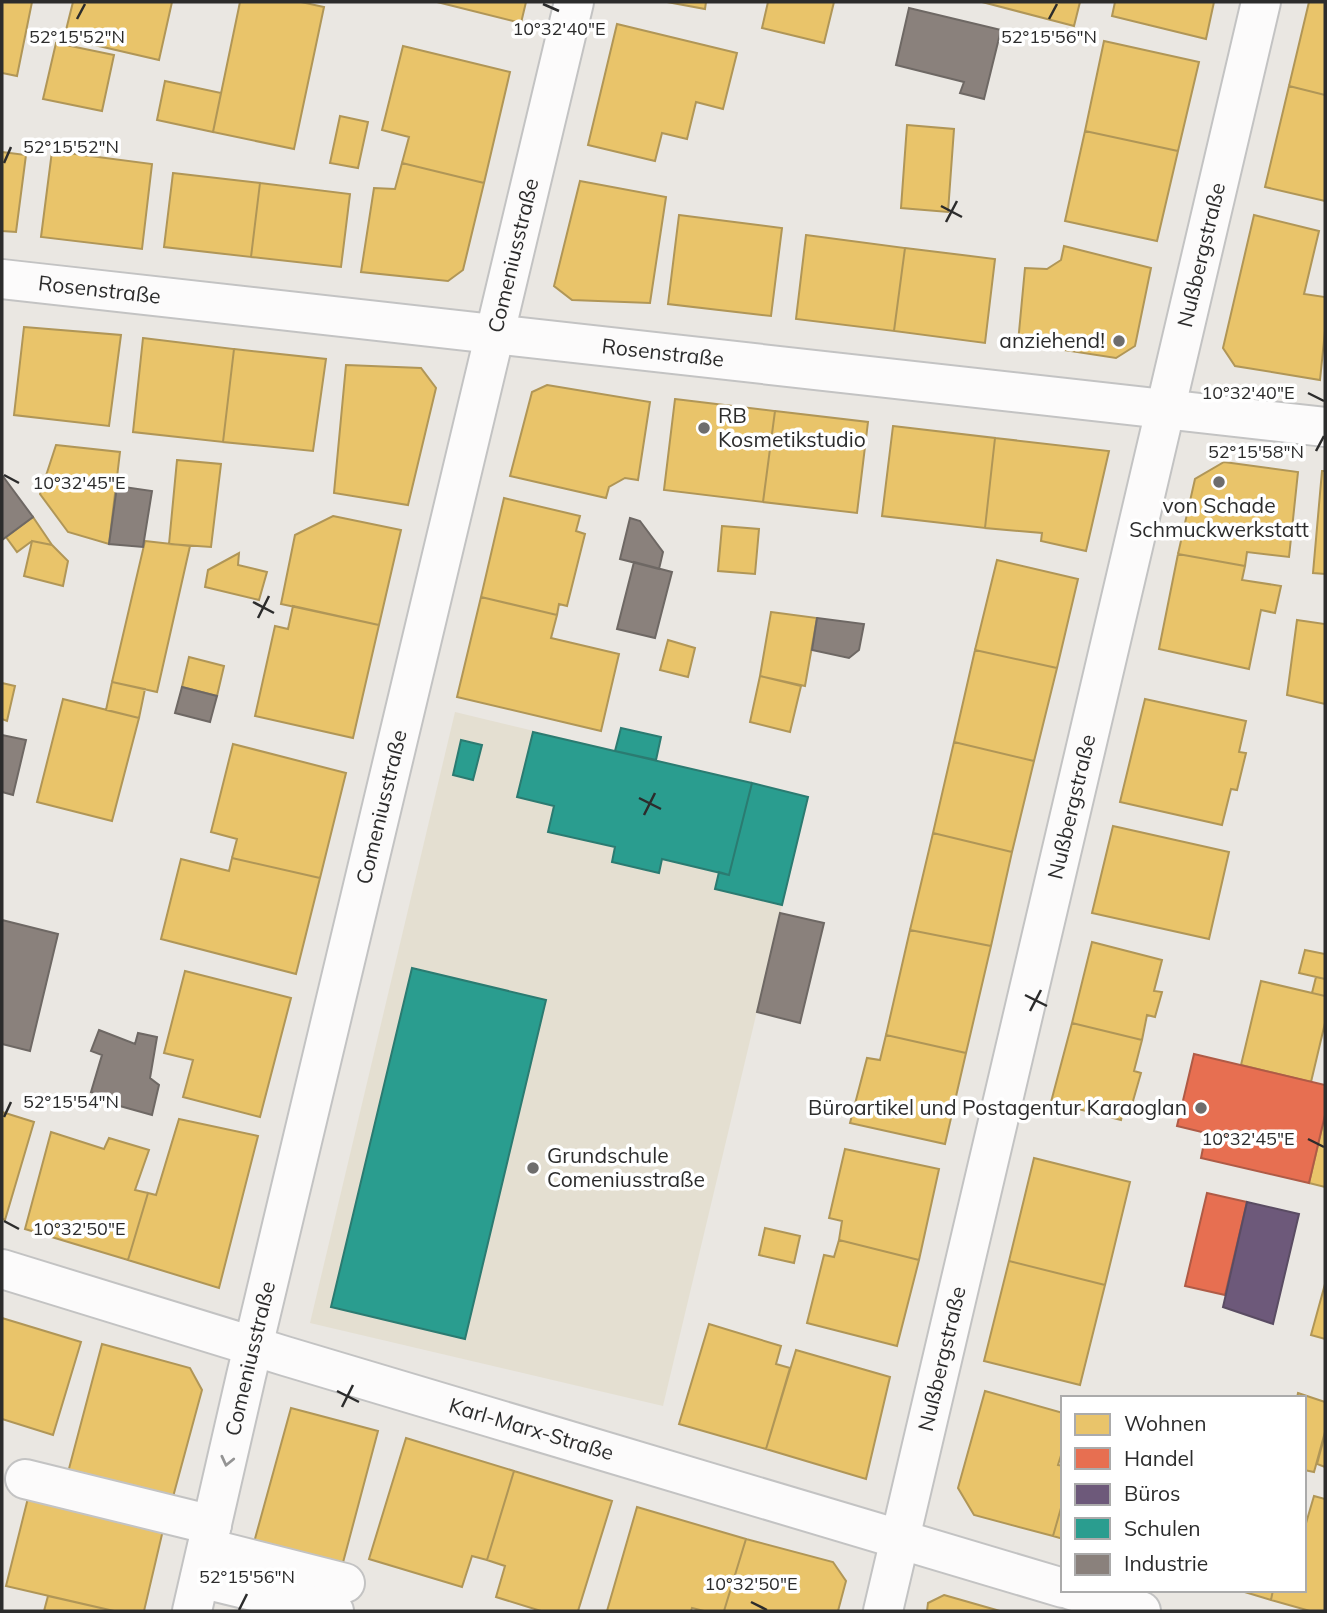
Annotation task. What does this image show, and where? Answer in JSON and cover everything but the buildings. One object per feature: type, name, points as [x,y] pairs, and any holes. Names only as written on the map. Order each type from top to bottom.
[{"type":"street","name":"Comeniusstraße","points":[[203,1565],[574,2]]},
{"type":"street","name":"Nußbergstraße","points":[[883,1611],[1261,2]]},
{"type":"street","name":"Rosenstraße","points":[[2,279],[1325,427]]},
{"type":"street","name":"Karl-Marx-Straße","points":[[2,1269],[1061,1587]]},
{"type":"street","points":[[25,1479],[203,1565],[340,1597]]},
{"type":"street","points":[[1078,1592],[1141,1611]]},
{"type":"shaded area","name":"Grundschule Comeniusstraße","points":[[455,712],[808,797],[663,1406],[310,1323]]},
{"type":"place","name":"anziehend!","points":[[1119,341]]},
{"type":"place","name":"RB Kosmetikstudio","points":[[704,428]]},
{"type":"place","name":"von Schade Schmuckwerkstatt","points":[[1219,482]]},
{"type":"place","name":"Büroartikel und Postagentur Karaoglan","points":[[1201,1108]]},
{"type":"place","name":"Grundschule Comeniusstraße","points":[[533,1168]]}]
